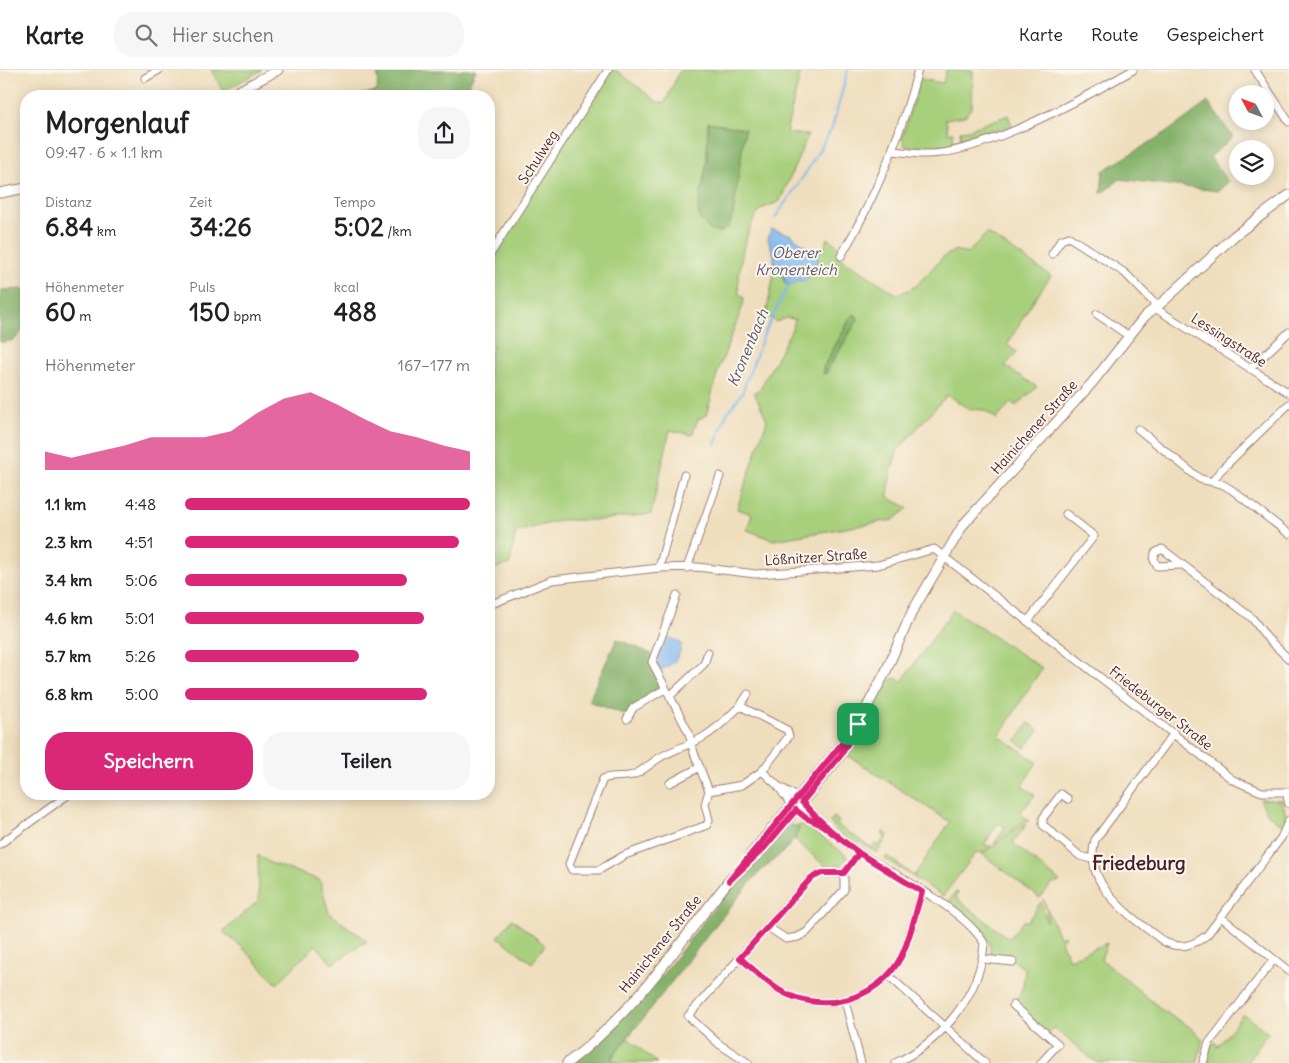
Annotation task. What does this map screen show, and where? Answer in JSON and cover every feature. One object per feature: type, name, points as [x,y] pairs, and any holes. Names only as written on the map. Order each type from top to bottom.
[{"type":"main road","points":[[240,90],[278,70]]},
{"type":"main road","points":[[0,193],[20,189]]},
{"type":"main road","name":"Hainichener Straße","points":[[567,1063],[602,1032],[655,976],[729,881],[796,804],[858,724],[886,670],[912,612],[943,556],[963,525],[1091,384],[1145,316],[1228,241],[1289,195]]},
{"type":"street","points":[[145,78],[159,70]]},
{"type":"street","name":"Schulweg","points":[[495,247],[608,70]]},
{"type":"street","points":[[840,256],[856,229],[893,151],[918,70]]},
{"type":"street","points":[[893,151],[928,154],[986,140],[1043,117],[1134,70]]},
{"type":"street","points":[[1255,70],[1289,122]]},
{"type":"street","name":"Lessingstraße","points":[[1052,254],[1061,240],[1069,237],[1125,273],[1156,307],[1289,393]]},
{"type":"street","points":[[1097,314],[1128,336]]},
{"type":"street","points":[[1250,369],[1289,332]]},
{"type":"street","points":[[1213,481],[1220,471],[1289,404]]},
{"type":"street","points":[[1138,429],[1200,478],[1213,481],[1232,490],[1289,534]]},
{"type":"street","points":[[659,568],[684,475]]},
{"type":"street","points":[[687,568],[720,476]]},
{"type":"street","points":[[1028,621],[1094,536],[1066,514]]},
{"type":"street","name":"Lößnitzer Straße","points":[[495,603],[552,580],[659,568],[764,573],[878,565],[931,549],[943,556]]},
{"type":"street","name":"Friedeburger Straße","points":[[943,556],[1242,785],[1262,792],[1288,792]]},
{"type":"street","points":[[1182,565],[1252,618],[1267,638],[1289,659]]},
{"type":"street","points":[[677,595],[652,662],[665,690],[671,695],[693,743],[709,791],[705,804],[709,820],[703,828],[625,855],[598,870],[572,870],[569,864],[603,780],[611,776],[633,775],[659,758],[693,743],[724,722],[740,706],[748,694]]},
{"type":"street","points":[[671,695],[704,664],[708,652]]},
{"type":"street","points":[[627,719],[633,708],[665,690]]},
{"type":"street","points":[[709,791],[742,785],[762,771],[786,743],[789,736],[783,727],[740,706]]},
{"type":"street","points":[[1174,733],[1095,840],[1091,852],[1103,887],[1115,902],[1163,941],[1185,946],[1199,941],[1211,931],[1282,838],[1289,820]]},
{"type":"street","points":[[670,783],[700,767]]},
{"type":"street","points":[[762,771],[796,804],[822,825],[859,853],[942,904],[980,937],[984,943],[983,959],[970,992],[946,1027],[913,1054],[895,1063]]},
{"type":"street","points":[[1288,792],[1289,804]]},
{"type":"street","points":[[1068,799],[1061,794],[1044,818],[1043,825],[1080,856],[1092,859]]},
{"type":"street","points":[[0,844],[61,800]]},
{"type":"street","points":[[768,927],[786,939],[798,938],[807,932],[844,890],[844,873],[859,853]]},
{"type":"street","points":[[748,1063],[719,1044],[688,1016],[815,874],[844,873]]},
{"type":"street","points":[[740,958],[771,984],[790,995],[816,1002],[845,1001],[868,991],[888,975],[905,948],[922,892]]},
{"type":"street","points":[[1221,917],[1289,971]]},
{"type":"street","points":[[983,959],[1013,962]]},
{"type":"street","points":[[1203,1063],[1209,1044],[1274,959]]},
{"type":"street","points":[[888,975],[985,1063]]},
{"type":"street","points":[[845,1001],[861,1063]]},
{"type":"street","points":[[1013,1005],[1058,1044],[1041,1063]]},
{"type":"green space","points":[[211,70],[262,70],[225,90],[222,90]]},
{"type":"green space","points":[[378,70],[476,70],[466,90],[377,90]]},
{"type":"green space","points":[[609,70],[616,70],[657,102],[665,103],[680,70],[801,70],[786,133],[808,135],[780,201],[762,209],[751,225],[743,249],[738,285],[739,294],[744,298],[743,305],[718,371],[706,416],[698,419],[692,435],[670,430],[651,514],[599,520],[562,520],[516,532],[510,564],[495,568],[495,251]],"holes":[[[708,123],[736,187],[733,214],[707,160]]]},
{"type":"green space","points":[[946,70],[973,70],[972,107],[965,116],[946,119],[948,132],[953,132],[954,144],[928,148],[905,146],[902,138],[920,79],[943,83]]},
{"type":"green space","points":[[1208,102],[1233,137],[1210,157],[1228,182],[1218,191],[1120,179],[1101,194],[1103,171],[1170,130]]},
{"type":"green space","points":[[1008,115],[1012,125],[961,142],[960,131],[968,130]]},
{"type":"green space","points":[[708,122],[745,129],[733,214],[729,226],[721,232],[711,231],[700,220],[698,209],[707,160]]},
{"type":"green space","points":[[987,233],[1051,276],[1031,304],[1007,345],[1017,352],[1005,366],[1037,387],[1016,406],[1011,402],[997,419],[984,410],[969,409],[947,395],[898,450],[891,470],[888,497],[908,508],[893,520],[774,540],[747,530],[752,514],[737,509],[767,420],[754,392],[760,389],[793,327],[795,319],[786,318],[776,322],[766,315],[774,273],[781,273],[785,283],[802,280],[818,261],[817,254],[825,247],[827,238],[841,248],[838,256],[898,295],[916,286],[942,258],[955,250],[967,254]],"holes":[[[852,315],[856,315],[858,319],[824,374],[823,368]]]},
{"type":"green space","points":[[20,289],[20,334],[17,338],[10,341],[0,342],[0,290]]},
{"type":"green space","points":[[852,315],[856,315],[858,319],[824,374],[823,368]]},
{"type":"green space","points":[[953,610],[1042,668],[999,736],[1037,762],[1022,786],[1035,795],[1020,813],[1029,821],[1021,823],[994,844],[1005,827],[998,823],[984,845],[991,846],[981,853],[975,854],[943,896],[885,859],[887,856],[914,876],[950,822],[847,755],[890,680],[894,678],[902,681]]},
{"type":"green space","points":[[617,639],[652,654],[665,689],[633,707],[629,716],[588,701]]},
{"type":"green space","points":[[1029,723],[1039,730],[1025,748],[1016,741]]},
{"type":"green space","points":[[1260,799],[1282,800],[1286,815],[1283,826],[1267,813]]},
{"type":"green space","points":[[834,817],[839,821],[837,825],[872,848],[875,844],[879,846],[885,837],[882,834],[883,832],[888,835],[877,853],[859,842],[857,845],[839,833],[830,822]]},
{"type":"green space","points":[[804,824],[846,855],[847,859],[841,865],[825,866],[795,840],[799,829],[797,826]]},
{"type":"green space","points":[[1024,824],[1026,825],[1013,843],[1060,882],[1052,884],[1040,898],[982,854]]},
{"type":"green space","points":[[790,825],[797,826],[799,829],[791,844],[753,879],[717,923],[611,1058],[618,1063],[574,1063],[652,988],[734,883],[767,853]]},
{"type":"green space","points":[[258,855],[270,863],[320,880],[329,913],[367,941],[332,964],[316,945],[277,984],[242,947],[223,932],[259,900]]},
{"type":"green space","points":[[958,892],[956,898],[1009,939],[1024,920],[1027,922],[1041,902],[1047,922],[1047,911],[1043,899],[1059,937],[1064,935],[1065,937],[1060,940],[1069,959],[1107,943],[1101,959],[1165,1012],[1190,1027],[1203,1039],[1197,1063],[1097,1063],[1054,1028],[1048,1034],[1015,1004],[1023,986],[1025,969],[1010,958],[991,956],[987,937],[982,930],[971,918],[949,901]]},
{"type":"green space","points":[[512,919],[545,945],[532,963],[498,937]]},
{"type":"green space","points":[[1243,1014],[1268,1033],[1246,1063],[1206,1063],[1208,1052],[1214,1042],[1217,1044],[1217,1048]]},
{"type":"green space","points":[[628,1038],[657,1063],[618,1063],[611,1059]]},
{"type":"water","name":"Oberer Kronenteich","points":[[771,229],[789,234],[817,254],[818,261],[805,282],[798,280],[788,286],[781,273],[774,273],[774,256],[768,239]]},
{"type":"water","points":[[672,638],[681,643],[680,652],[672,663],[660,670],[658,658],[660,650],[666,639]]},
{"type":"waterway","name":"Kronenbach","points":[[775,218],[807,171],[832,128],[848,70]]},
{"type":"waterway","points":[[495,256],[529,200]]},
{"type":"waterway","name":"Kronenbach","points":[[715,445],[726,415],[742,393],[764,334],[788,286]]},
{"type":"district","name":"Friedeburg","points":[[1139,863]]},
{"type":"route","points":[[858,724],[729,881],[764,848],[796,810],[802,816],[822,825],[859,853],[922,892],[905,948],[900,959],[888,975],[868,991],[845,1001],[816,1002],[779,990],[740,958],[815,874],[844,873],[859,853],[839,839],[822,825],[802,802],[841,755],[858,724]]}]
